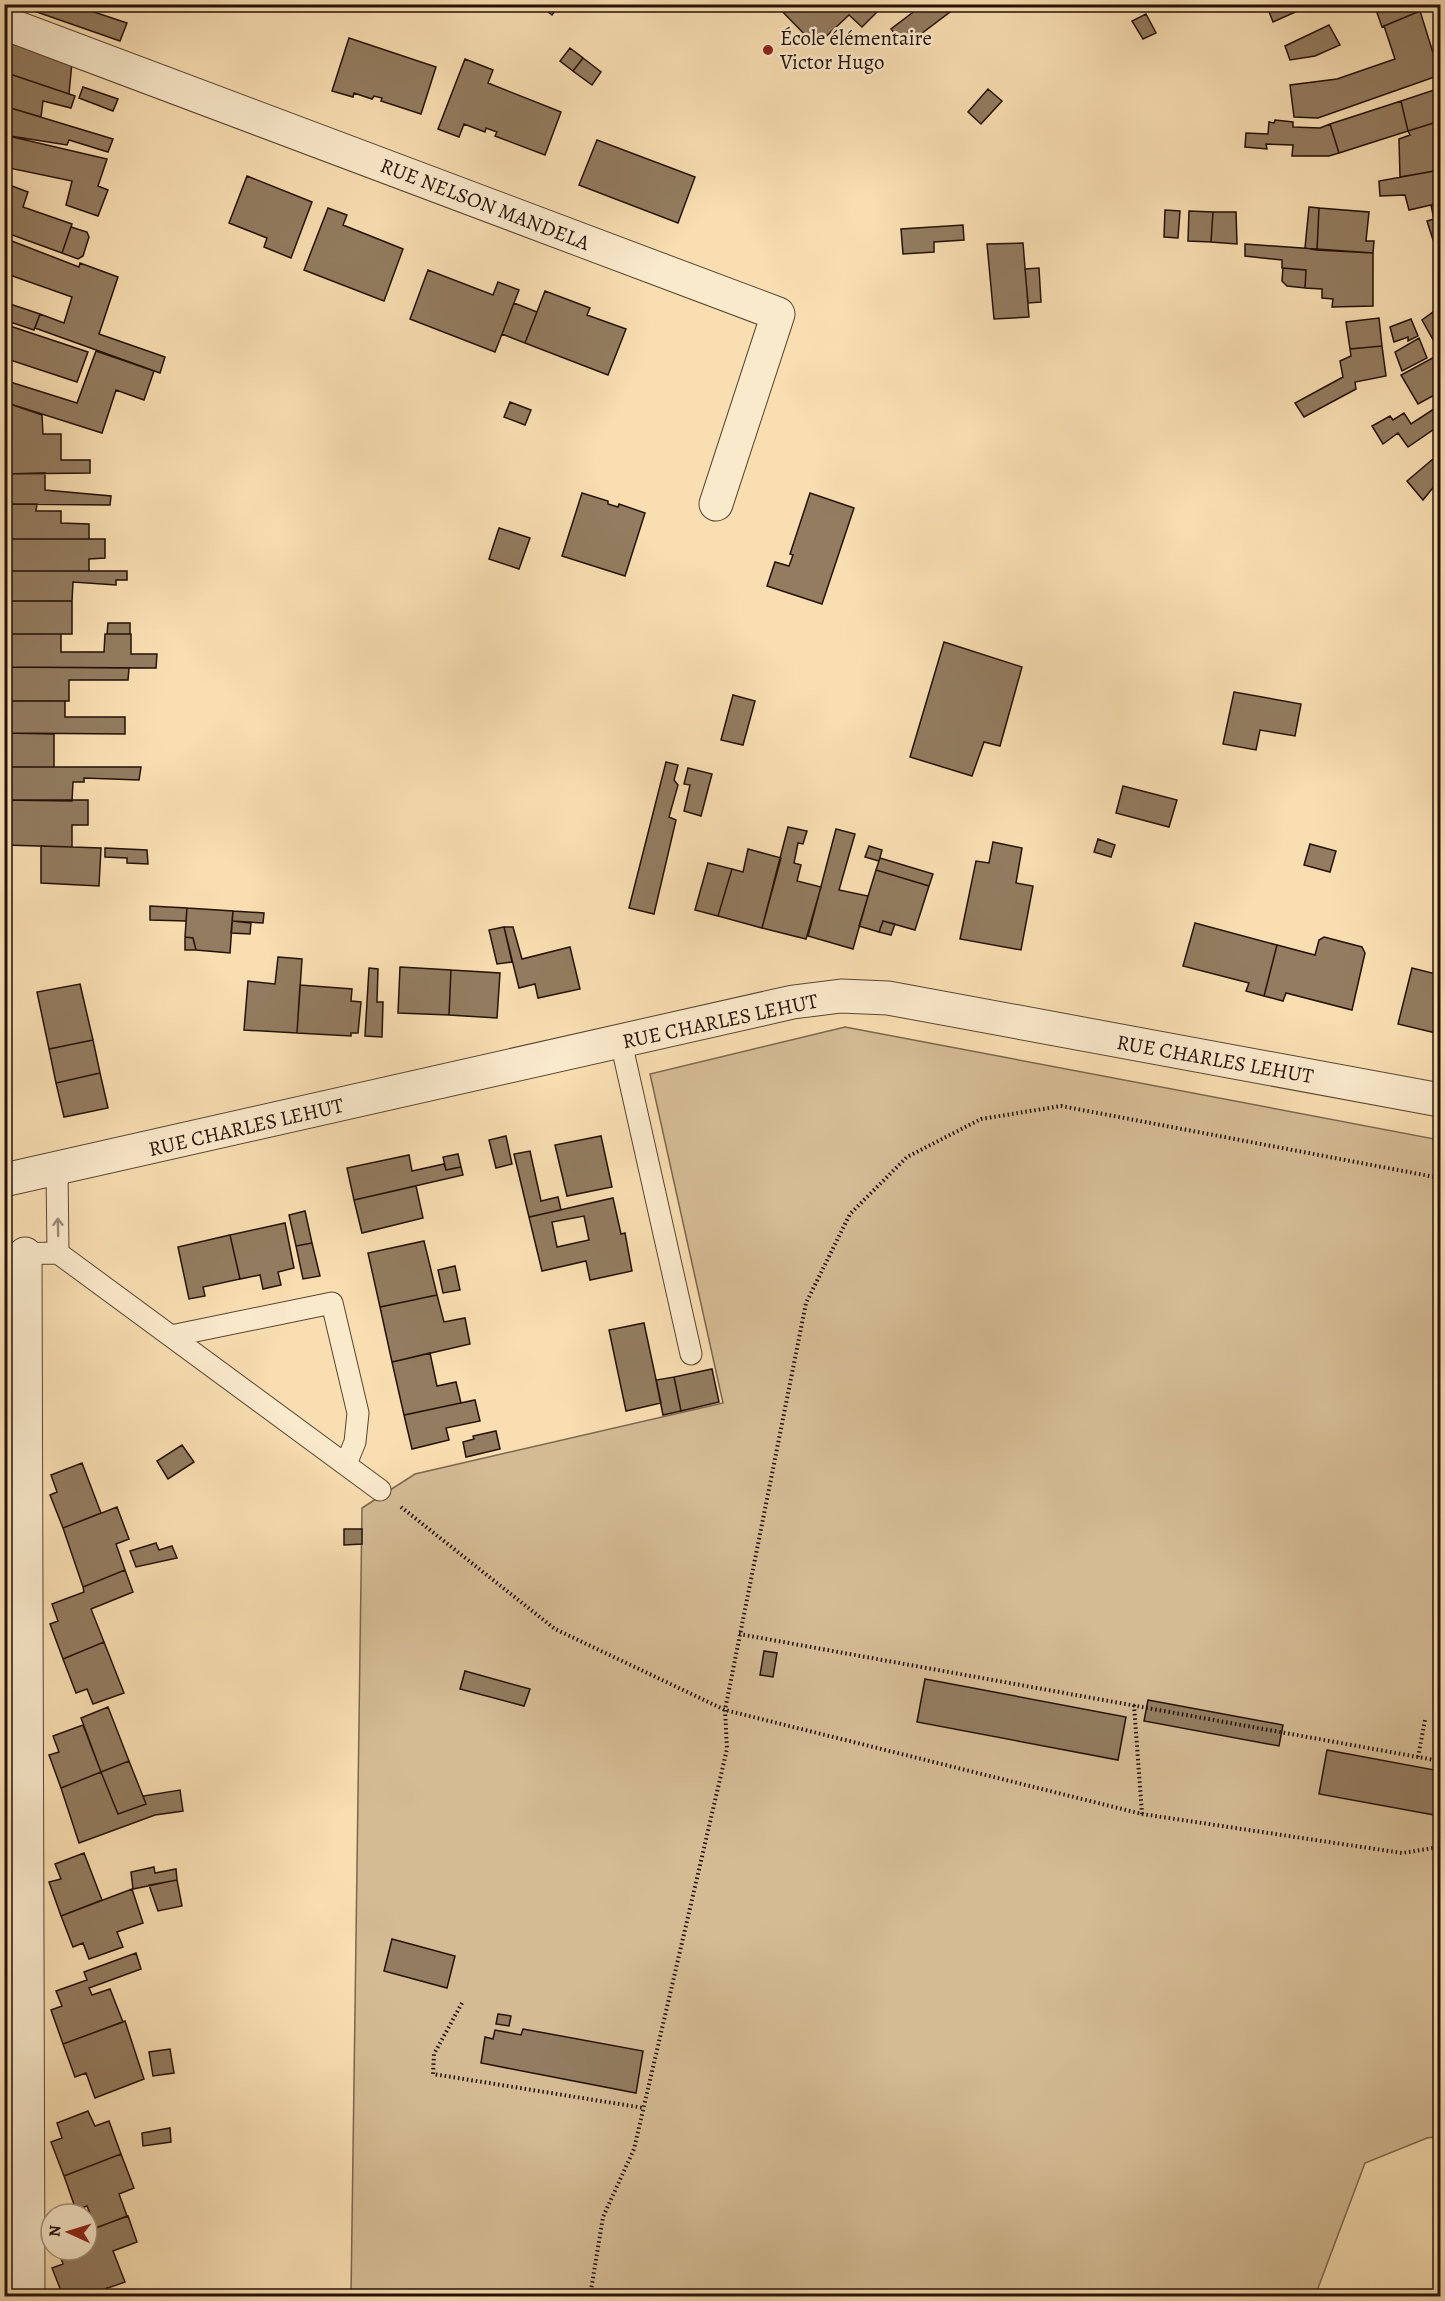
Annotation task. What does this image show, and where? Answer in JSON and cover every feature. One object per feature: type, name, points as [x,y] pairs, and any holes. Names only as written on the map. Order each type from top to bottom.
[{"type":"street","name":"RUE NELSON MANDELA","points":[[4,23],[778,314],[716,504]]},
{"type":"street","name":"RUE CHARLES LEHUT","points":[[4,1180],[57,1170],[793,1002],[841,996],[888,999],[1440,1100]]},
{"type":"street","points":[[15,1254],[28,2296]]},
{"type":"lane","points":[[621,1042],[691,1354]]},
{"type":"lane","points":[[57,1170],[58,1253]]},
{"type":"lane","points":[[15,1254],[58,1253],[380,1490]]},
{"type":"lane","points":[[171,1336],[332,1303],[358,1413],[355,1442],[346,1464]]},
{"type":"path","points":[[590,2296],[603,2217],[634,2149],[727,1749],[725,1710],[806,1303],[850,1214],[907,1157],[981,1119],[1061,1106],[1440,1178]]},
{"type":"path","points":[[380,1490],[555,1629],[725,1710],[1142,1815],[1402,1853],[1440,1847]]},
{"type":"path","points":[[739,1634],[1440,1761]]},
{"type":"path","points":[[1134,1706],[1142,1815]]},
{"type":"path","points":[[1418,1757],[1425,1720]]},
{"type":"path","points":[[462,2003],[434,2054],[433,2074],[644,2108]]},
{"type":"shaded area","points":[[845,1027],[1440,1140],[1440,2136],[1427,2138],[1365,2163],[1315,2296],[351,2296],[362,1508],[415,1474],[723,1403],[650,1074]]},
{"type":"building","points":[[14,4],[70,4],[127,23],[120,41]]},
{"type":"building","points":[[87,4],[108,4],[105,10]]},
{"type":"building","points":[[538,4],[560,4],[552,15]]},
{"type":"building","points":[[775,4],[885,4],[862,27],[849,15],[816,46]]},
{"type":"building","points":[[924,4],[951,4],[954,9],[905,46],[891,29]]},
{"type":"building","points":[[1266,4],[1300,4],[1302,9],[1273,22]]},
{"type":"building","points":[[1374,4],[1418,4],[1420,11],[1382,27]]},
{"type":"building","points":[[1420,11],[1440,75],[1318,118],[1294,117],[1290,85],[1337,79],[1395,59],[1384,26]]},
{"type":"building","points":[[1146,14],[1156,33],[1143,39],[1132,21]]},
{"type":"building","points":[[1329,25],[1340,45],[1315,56],[1290,60],[1285,46]]},
{"type":"building","points":[[349,38],[436,67],[421,114],[381,101],[382,98],[374,96],[372,99],[354,93],[353,97],[332,91]]},
{"type":"building","points":[[4,39],[72,62],[69,94],[4,72]]},
{"type":"building","points":[[570,48],[583,58],[573,71],[560,61]]},
{"type":"building","points":[[583,58],[601,72],[592,85],[573,71]]},
{"type":"building","points":[[465,59],[493,70],[488,83],[561,112],[545,155],[495,136],[497,132],[486,128],[485,132],[464,124],[459,137],[438,129]]},
{"type":"building","points":[[4,72],[75,96],[71,108],[43,101],[41,117],[4,106]]},
{"type":"building","points":[[83,87],[118,99],[113,111],[79,98]]},
{"type":"building","points":[[1440,88],[1440,121],[1408,131],[1401,101]]},
{"type":"building","points":[[988,89],[1002,101],[981,124],[968,112]]},
{"type":"building","points":[[1401,101],[1408,131],[1339,153],[1330,124]]},
{"type":"building","points":[[4,106],[113,139],[108,152],[69,140],[67,145],[4,135]]},
{"type":"building","points":[[1275,120],[1293,122],[1293,127],[1320,128],[1330,124],[1339,153],[1329,156],[1292,156],[1293,145],[1266,144],[1267,149],[1245,147],[1246,133],[1268,134],[1269,122],[1274,123]]},
{"type":"building","points":[[1440,121],[1440,170],[1400,177],[1399,139],[1410,135],[1408,131]]},
{"type":"building","points":[[4,135],[107,159],[98,186],[108,190],[98,216],[66,205],[72,181],[4,167]]},
{"type":"building","points":[[597,140],[695,177],[678,223],[579,185]]},
{"type":"building","points":[[1440,170],[1440,203],[1409,210],[1405,195],[1380,196],[1379,181]]},
{"type":"building","points":[[247,176],[312,202],[291,258],[264,247],[267,238],[229,223]]},
{"type":"building","points":[[4,183],[28,192],[23,207],[72,224],[62,253],[4,232]]},
{"type":"building","points":[[1440,203],[1440,239],[1438,239],[1431,205]]},
{"type":"building","points":[[1309,207],[1319,208],[1317,250],[1305,248]]},
{"type":"building","points":[[328,208],[347,215],[343,225],[403,249],[384,301],[304,270]]},
{"type":"building","points":[[1319,208],[1369,212],[1366,241],[1374,241],[1373,253],[1317,250]]},
{"type":"building","points":[[1165,210],[1180,211],[1178,238],[1164,237]]},
{"type":"building","points":[[1189,211],[1213,212],[1211,242],[1188,241]]},
{"type":"building","points":[[1213,212],[1236,212],[1237,244],[1211,242]]},
{"type":"building","points":[[1434,219],[1438,239],[1433,240],[1427,221]]},
{"type":"building","points":[[963,225],[964,240],[934,242],[934,252],[903,254],[901,229]]},
{"type":"building","points":[[71,227],[87,232],[89,237],[83,256],[78,259],[62,253]]},
{"type":"building","points":[[4,238],[79,267],[80,263],[118,277],[99,334],[165,357],[160,373],[35,328],[40,314],[64,323],[72,297],[4,273]]},
{"type":"building","points":[[1023,243],[1029,317],[994,319],[987,244]]},
{"type":"building","points":[[1245,244],[1373,253],[1373,306],[1332,307],[1333,299],[1322,298],[1322,289],[1305,288],[1306,270],[1282,268],[1282,260],[1245,256]]},
{"type":"building","points":[[1039,268],[1041,302],[1028,303],[1025,269]]},
{"type":"building","points":[[1283,268],[1306,270],[1305,288],[1287,286],[1282,281]]},
{"type":"building","points":[[428,270],[493,295],[498,282],[519,290],[495,352],[410,319]]},
{"type":"building","points":[[545,291],[590,308],[587,315],[626,329],[608,375],[525,343]]},
{"type":"building","points":[[4,302],[40,314],[34,330],[4,320]]},
{"type":"building","points":[[514,303],[537,312],[525,343],[502,334]]},
{"type":"building","points":[[1440,307],[1440,342],[1436,345],[1422,320]]},
{"type":"building","points":[[1379,318],[1382,346],[1350,349],[1346,322]]},
{"type":"building","points":[[1411,319],[1418,336],[1408,341],[1408,337],[1394,342],[1390,327]]},
{"type":"building","points":[[4,324],[88,352],[77,382],[4,358]]},
{"type":"building","points":[[1419,338],[1427,358],[1402,371],[1395,352]]},
{"type":"building","points":[[1382,346],[1386,376],[1355,382],[1356,389],[1304,417],[1295,403],[1343,377],[1340,361],[1351,356],[1350,349]]},
{"type":"building","points":[[96,351],[154,371],[144,400],[116,390],[102,433],[4,402],[4,380],[77,403]]},
{"type":"building","points":[[1440,354],[1440,392],[1418,404],[1401,375]]},
{"type":"building","points":[[4,402],[42,415],[43,434],[61,434],[61,460],[90,460],[90,473],[4,474]]},
{"type":"building","points":[[510,402],[531,410],[525,425],[504,417]]},
{"type":"building","points":[[1440,405],[1440,425],[1408,447],[1398,433],[1383,444],[1372,426],[1390,416],[1393,420],[1404,413],[1411,424]]},
{"type":"building","points":[[1440,453],[1440,479],[1423,500],[1407,481]]},
{"type":"building","points":[[45,473],[45,490],[111,496],[110,505],[4,504],[4,474]]},
{"type":"building","points":[[582,493],[608,501],[608,504],[618,507],[619,504],[645,513],[625,576],[562,556]]},
{"type":"building","points":[[810,493],[854,508],[822,604],[767,586],[775,562],[789,566],[793,555],[790,554]]},
{"type":"building","points":[[4,504],[37,504],[36,511],[61,511],[61,523],[89,524],[89,539],[4,539]]},
{"type":"building","points":[[499,528],[530,538],[519,569],[489,559]]},
{"type":"building","points":[[4,539],[105,539],[105,558],[89,559],[89,571],[4,571]]},
{"type":"building","points":[[4,571],[127,571],[127,580],[116,580],[116,585],[73,582],[72,601],[4,601]]},
{"type":"building","points":[[4,601],[72,601],[72,634],[4,634]]},
{"type":"building","points":[[108,623],[130,623],[130,634],[107,634]]},
{"type":"building","points":[[4,634],[61,634],[61,652],[104,652],[105,634],[131,634],[131,654],[157,654],[156,668],[4,667]]},
{"type":"building","points":[[944,642],[1022,667],[1000,746],[984,742],[972,776],[910,757]]},
{"type":"building","points":[[4,667],[129,668],[128,680],[69,680],[69,701],[4,701]]},
{"type":"building","points":[[1234,692],[1301,704],[1295,736],[1260,730],[1256,750],[1223,744]]},
{"type":"building","points":[[733,695],[755,701],[743,745],[721,740]]},
{"type":"building","points":[[4,701],[65,701],[65,717],[125,717],[125,734],[4,733]]},
{"type":"building","points":[[4,733],[54,734],[54,767],[4,767]]},
{"type":"building","points":[[666,762],[678,765],[674,780],[678,785],[669,817],[676,820],[654,914],[629,908]]},
{"type":"building","points":[[4,767],[141,767],[139,780],[84,778],[84,782],[73,782],[72,801],[4,800]]},
{"type":"building","points":[[688,768],[712,774],[701,816],[684,811],[690,785],[684,784]]},
{"type":"building","points":[[1123,786],[1177,800],[1169,827],[1116,813]]},
{"type":"building","points":[[4,800],[88,800],[88,825],[72,825],[72,847],[4,845]]},
{"type":"building","points":[[788,827],[807,831],[803,844],[798,843],[794,863],[801,865],[797,881],[821,887],[806,939],[762,928]]},
{"type":"building","points":[[836,829],[855,834],[839,890],[868,896],[853,949],[808,936]]},
{"type":"building","points":[[1098,839],[1115,845],[1111,857],[1094,852]]},
{"type":"building","points":[[993,842],[1022,848],[1016,883],[1033,886],[1021,950],[960,939],[976,861],[989,863]]},
{"type":"building","points":[[1310,844],[1336,851],[1330,872],[1304,865]]},
{"type":"building","points":[[41,846],[101,848],[99,886],[41,883]]},
{"type":"building","points":[[869,846],[882,850],[879,861],[865,857]]},
{"type":"building","points":[[105,848],[147,850],[148,864],[127,863],[127,858],[105,857]]},
{"type":"building","points":[[748,849],[781,858],[762,928],[718,916],[732,869],[743,872]]},
{"type":"building","points":[[880,858],[933,874],[929,886],[876,870]]},
{"type":"building","points":[[708,863],[732,869],[718,916],[695,910]]},
{"type":"building","points":[[876,870],[929,886],[915,930],[883,921],[879,932],[859,926]]},
{"type":"building","points":[[150,906],[187,908],[186,921],[150,920]]},
{"type":"building","points":[[187,908],[233,911],[230,953],[196,950],[193,938],[185,937]]},
{"type":"building","points":[[233,911],[264,913],[263,923],[232,921]]},
{"type":"building","points":[[232,921],[251,923],[250,934],[231,933]]},
{"type":"building","points":[[883,921],[895,924],[891,935],[879,932]]},
{"type":"building","points":[[1195,923],[1277,945],[1264,996],[1246,991],[1249,983],[1183,966]]},
{"type":"building","points":[[504,927],[513,927],[522,959],[570,947],[580,989],[538,998],[535,984],[519,988]]},
{"type":"building","points":[[504,927],[512,962],[497,964],[489,930]]},
{"type":"building","points":[[185,937],[193,938],[196,950],[185,950]]},
{"type":"building","points":[[1324,937],[1362,947],[1365,953],[1352,1010],[1286,993],[1283,1001],[1264,996],[1277,945],[1315,955],[1319,940]]},
{"type":"building","points":[[278,957],[302,959],[297,1033],[244,1030],[248,981],[275,984]]},
{"type":"building","points":[[400,967],[451,970],[449,1015],[398,1013]]},
{"type":"building","points":[[369,968],[378,969],[377,1002],[383,1002],[382,1037],[365,1036]]},
{"type":"building","points":[[1412,968],[1440,975],[1440,1034],[1398,1024]]},
{"type":"building","points":[[451,970],[500,973],[497,1018],[449,1015]]},
{"type":"building","points":[[80,984],[93,1040],[49,1049],[37,992]]},
{"type":"building","points":[[300,985],[352,989],[351,1001],[361,1002],[358,1033],[351,1033],[351,1036],[297,1033]]},
{"type":"building","points":[[93,1040],[100,1073],[56,1083],[49,1049]]},
{"type":"building","points":[[100,1073],[108,1108],[64,1117],[56,1083]]},
{"type":"building","points":[[506,1136],[512,1164],[496,1168],[489,1140]]},
{"type":"building","points":[[601,1136],[612,1187],[567,1196],[555,1145]]},
{"type":"building","points":[[530,1151],[541,1201],[558,1197],[561,1210],[529,1217],[514,1154]]},
{"type":"building","points":[[458,1154],[461,1167],[446,1170],[443,1157]]},
{"type":"building","points":[[409,1155],[412,1171],[444,1164],[446,1170],[461,1167],[463,1175],[354,1200],[347,1168]]},
{"type":"building","points":[[416,1186],[423,1218],[362,1233],[354,1200]]},
{"type":"building","points":[[613,1198],[621,1234],[625,1233],[632,1271],[590,1280],[586,1261],[542,1271],[529,1217]],"holes":[[[584,1216],[589,1240],[557,1247],[552,1222]]]},
{"type":"building","points":[[305,1211],[312,1243],[296,1246],[289,1215]]},
{"type":"building","points":[[285,1223],[294,1268],[278,1272],[281,1285],[263,1289],[260,1275],[240,1279],[230,1235]]},
{"type":"building","points":[[230,1235],[240,1279],[203,1287],[205,1296],[189,1299],[178,1247]]},
{"type":"building","points":[[424,1241],[437,1295],[380,1307],[368,1253]]},
{"type":"building","points":[[312,1243],[320,1276],[303,1279],[296,1246]]},
{"type":"building","points":[[455,1266],[460,1290],[443,1293],[438,1270]]},
{"type":"building","points":[[437,1295],[444,1322],[465,1318],[470,1344],[392,1362],[380,1307]]},
{"type":"building","points":[[644,1323],[661,1403],[626,1411],[609,1330]]},
{"type":"building","points":[[430,1353],[437,1386],[456,1382],[461,1403],[404,1415],[392,1362]]},
{"type":"building","points":[[712,1369],[719,1402],[681,1411],[674,1377]]},
{"type":"building","points":[[674,1377],[681,1411],[663,1415],[656,1380]]},
{"type":"building","points":[[475,1400],[480,1421],[446,1428],[449,1440],[412,1449],[404,1415]]},
{"type":"building","points":[[496,1431],[500,1449],[466,1457],[463,1442],[474,1439],[473,1436]]},
{"type":"building","points":[[182,1445],[194,1462],[168,1479],[157,1461]]},
{"type":"building","points":[[82,1463],[101,1513],[63,1528],[50,1495],[57,1492],[51,1475]]},
{"type":"building","points":[[117,1507],[129,1539],[116,1544],[125,1570],[83,1587],[63,1528]]},
{"type":"building","points":[[344,1529],[362,1529],[362,1544],[344,1545]]},
{"type":"building","points":[[156,1543],[159,1550],[172,1546],[177,1558],[136,1567],[130,1551]]},
{"type":"building","points":[[125,1570],[133,1592],[91,1609],[104,1642],[63,1659],[50,1624],[58,1621],[52,1604],[84,1592],[83,1587]]},
{"type":"building","points":[[104,1642],[124,1693],[93,1704],[87,1689],[76,1693],[63,1659]]},
{"type":"building","points":[[764,1651],[777,1653],[773,1677],[760,1675]]},
{"type":"building","points":[[465,1671],[530,1689],[524,1706],[460,1689]]},
{"type":"building","points":[[925,1679],[1126,1717],[1118,1760],[917,1722]]},
{"type":"building","points":[[1148,1700],[1283,1725],[1279,1746],[1144,1721]]},
{"type":"building","points":[[108,1707],[129,1761],[101,1772],[81,1718]]},
{"type":"building","points":[[83,1725],[101,1772],[61,1788],[49,1755],[59,1752],[53,1736]]},
{"type":"building","points":[[1327,1750],[1440,1771],[1440,1816],[1319,1794]]},
{"type":"building","points":[[129,1761],[146,1804],[118,1814],[101,1772]]},
{"type":"building","points":[[101,1772],[118,1814],[146,1804],[143,1796],[180,1790],[183,1811],[155,1815],[79,1843],[61,1788]]},
{"type":"building","points":[[84,1853],[102,1900],[61,1916],[49,1882],[61,1879],[55,1864]]},
{"type":"building","points":[[154,1867],[155,1873],[176,1869],[177,1880],[133,1889],[131,1872]]},
{"type":"building","points":[[177,1880],[182,1906],[158,1911],[149,1885]]},
{"type":"building","points":[[132,1889],[143,1923],[117,1932],[123,1947],[89,1959],[83,1943],[73,1947],[61,1916]]},
{"type":"building","points":[[392,1939],[455,1956],[447,1988],[384,1971]]},
{"type":"building","points":[[136,1953],[141,1969],[89,1988],[92,1995],[110,1989],[123,2022],[63,2044],[51,2010],[62,2006],[56,1991],[87,1980],[84,1972]]},
{"type":"building","points":[[498,2014],[511,2016],[509,2026],[496,2024]]},
{"type":"building","points":[[125,2021],[144,2079],[95,2098],[86,2073],[75,2077],[63,2044]]},
{"type":"building","points":[[523,2029],[643,2051],[636,2093],[481,2063],[485,2037],[493,2039],[495,2030],[521,2035]]},
{"type":"building","points":[[170,2049],[174,2073],[153,2076],[149,2052]]},
{"type":"building","points":[[88,2111],[95,2126],[109,2121],[121,2154],[64,2176],[51,2142],[62,2138],[57,2123]]},
{"type":"building","points":[[170,2128],[171,2142],[143,2146],[142,2133]]},
{"type":"building","points":[[121,2154],[134,2188],[119,2194],[127,2216],[99,2227],[99,2202],[73,2202],[64,2176]]},
{"type":"building","points":[[128,2216],[137,2242],[113,2251],[125,2282],[85,2296],[63,2296],[52,2268],[63,2264],[62,2262],[99,2262],[99,2227]]},
{"type":"building","points":[[107,2288],[110,2296],[85,2296],[104,2290]]},
{"type":"place","name":"École élémentaire Victor Hugo","points":[[768,50]]}]
